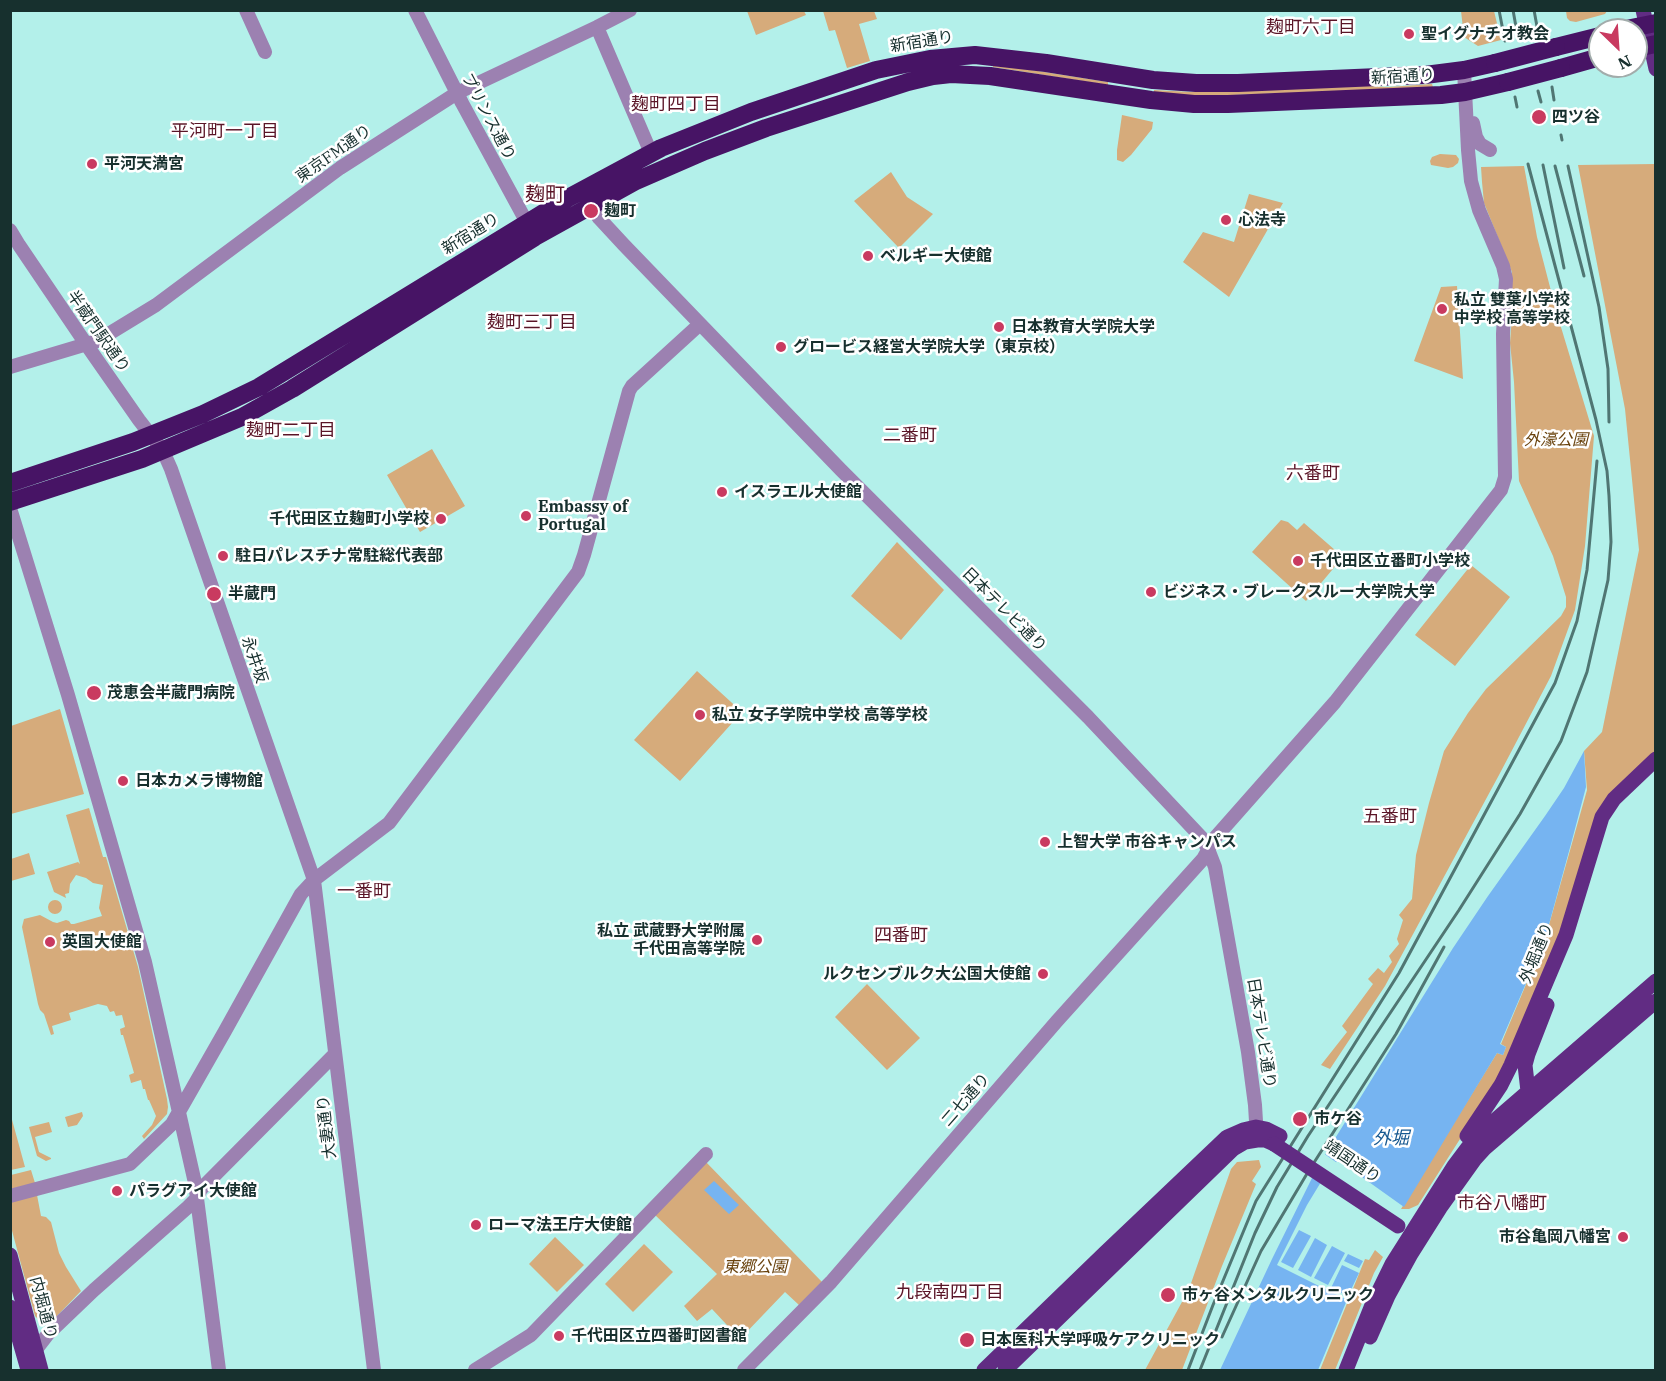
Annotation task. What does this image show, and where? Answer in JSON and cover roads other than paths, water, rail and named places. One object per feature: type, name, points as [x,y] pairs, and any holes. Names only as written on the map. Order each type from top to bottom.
[{"type":"highway","name":"新宿通り","points":[[10,483],[151,435],[230,401],[283,373],[531,230],[586,197],[651,153],[751,112],[876,70],[930,59],[966,55],[991,56],[1139,78],[1196,83],[1425,75],[1495,63],[1588,39]]},
{"type":"highway","name":"新宿通り","points":[[586,197],[636,181],[778,123],[933,76],[990,75],[1151,100],[1194,104],[1416,97],[1465,92],[1588,60]]},
{"type":"highway","name":"新宿通り","points":[[10,502],[163,451],[269,403],[531,230]]},
{"type":"main road","points":[[1648,48],[1656,69]]},
{"type":"main road","name":"外堀通り","points":[[1454,1166],[1464,1140],[1502,1085],[1511,1065],[1566,935],[1602,817],[1614,799],[1656,759]]},
{"type":"main road","name":"外堀通り","points":[[1526,1113],[1529,1102],[1525,1065],[1528,1054],[1584,909],[1609,822],[1623,801],[1656,770]]},
{"type":"main road","points":[[1346,1371],[1378,1292],[1410,1227],[1469,1146],[1528,1091],[1656,981]]},
{"type":"main road","points":[[1356,1371],[1388,1296],[1410,1227],[1485,1148],[1656,1001]]},
{"type":"main road","points":[[984,1371],[1227,1137],[1243,1130],[1266,1137]]},
{"type":"main road","points":[[1005,1371],[1233,1149],[1245,1142],[1266,1137]]},
{"type":"main road","name":"靖国通り","points":[[1266,1137],[1410,1227]]},
{"type":"main road","name":"内堀通り","points":[[10,1255],[40,1371]]},
{"type":"main road","name":"内堀通り","points":[[10,1307],[27,1367]]},
{"type":"street","points":[[246,10],[265,52]]},
{"type":"street","name":"プリンス通り","points":[[416,10],[457,93],[531,230]]},
{"type":"street","name":"東京FM通り","points":[[86,344],[97,341],[156,305],[340,168],[457,93],[630,10]]},
{"type":"street","points":[[597,27],[651,153]]},
{"type":"street","name":"二七通り","points":[[744,1371],[831,1282],[1057,1021],[1203,860],[1221,831],[1335,702],[1501,490],[1505,477],[1503,334],[1506,279],[1503,266],[1479,210],[1471,181],[1464,69]]},
{"type":"street","points":[[1466,114],[1474,125],[1476,138],[1480,144],[1490,150]]},
{"type":"street","name":"日本テレビ通り","points":[[586,197],[604,225],[841,470],[1088,717],[1201,837],[1215,867],[1248,1052],[1266,1137]]},
{"type":"street","name":"半蔵門駅通り","points":[[10,230],[86,344],[163,451]]},
{"type":"street","points":[[10,1196],[130,1164],[172,1124],[305,888],[389,823],[578,572],[629,391],[700,324]]},
{"type":"street","points":[[10,367],[86,344]]},
{"type":"street","name":"永井坂","points":[[163,451],[314,880]]},
{"type":"street","points":[[10,508],[145,962],[197,1198],[219,1371]]},
{"type":"street","name":"大妻通り","points":[[314,880],[374,1371]]},
{"type":"street","points":[[27,1367],[36,1349],[48,1334],[197,1198],[201,1189],[335,1054]]},
{"type":"street","points":[[475,1371],[531,1335],[706,1154]]},
{"type":"water","name":"外堀","points":[[1584,751],[1586,787],[1571,844],[1545,939],[1500,1044],[1506,1047],[1503,1055],[1497,1053],[1404,1207],[1338,1160],[1307,1205],[1277,1265],[1347,1300],[1318,1370],[1220,1370],[1272,1259],[1326,1153],[1453,948],[1564,788]]},
{"type":"water","points":[[714,1181],[739,1205],[729,1214],[704,1190]]},
{"type":"water","points":[[1299,1230],[1311,1236],[1293,1268],[1281,1262]]},
{"type":"water","points":[[1315,1238],[1327,1245],[1311,1277],[1298,1270]]},
{"type":"water","points":[[1332,1246],[1345,1253],[1328,1285],[1314,1278]]},
{"type":"water","points":[[1348,1254],[1363,1261],[1359,1268],[1344,1261]]},
{"type":"water","points":[[1342,1265],[1359,1273],[1348,1296],[1331,1288]]},
{"type":"railway","points":[[1499,10],[1505,41]]},
{"type":"railway","points":[[1513,10],[1518,38]]},
{"type":"railway","points":[[1534,10],[1538,32]]},
{"type":"railway","points":[[1552,87],[1554,100]]},
{"type":"railway","points":[[1538,91],[1541,102]]},
{"type":"railway","points":[[1515,97],[1517,107]]},
{"type":"railway","points":[[1561,135],[1562,140]]},
{"type":"railway","points":[[1200,1370],[1255,1233],[1277,1187],[1308,1136],[1459,910],[1520,814],[1561,741],[1587,672],[1608,580],[1611,542],[1607,471],[1596,420],[1528,164]]},
{"type":"railway","points":[[1543,165],[1564,268]]},
{"type":"railway","points":[[1555,166],[1584,276]]},
{"type":"railway","points":[[1568,166],[1599,307],[1608,369],[1609,422]]},
{"type":"railway","points":[[1188,1370],[1256,1201],[1399,973],[1555,683],[1577,621],[1587,570],[1597,461]]},
{"type":"railway","points":[[1222,1337],[1261,1251],[1308,1172],[1396,1034],[1444,947]]},
{"type":"place","name":"聖イグナチオ教会","points":[[1409,34]]},
{"type":"place","name":"四ツ谷","points":[[1539,117]]},
{"type":"place","name":"平河天満宮","points":[[92,164]]},
{"type":"place","name":"麹町","points":[[591,211]]},
{"type":"place","name":"心法寺","points":[[1226,220]]},
{"type":"place","name":"ベルギー大使館","points":[[868,256]]},
{"type":"place","name":"私立 雙葉小学校 中学校 高等学校","points":[[1442,309]]},
{"type":"place","name":"日本教育大学院大学","points":[[999,327]]},
{"type":"place","name":"グロービス経営大学院大学（東京校）","points":[[781,347]]},
{"type":"place","name":"イスラエル大使館","points":[[722,492]]},
{"type":"place","name":"Embassy of Portugal","points":[[526,516]]},
{"type":"place","name":"千代田区立麹町小学校","points":[[441,519]]},
{"type":"place","name":"駐日パレスチナ常駐総代表部","points":[[223,556]]},
{"type":"place","name":"千代田区立番町小学校","points":[[1298,561]]},
{"type":"place","name":"ビジネス・ブレークスルー大学院大学","points":[[1151,592]]},
{"type":"place","name":"半蔵門","points":[[214,594]]},
{"type":"place","name":"茂恵会半蔵門病院","points":[[94,693]]},
{"type":"place","name":"私立 女子学院中学校 高等学校","points":[[700,715]]},
{"type":"place","name":"日本カメラ博物館","points":[[123,781]]},
{"type":"place","name":"上智大学 市谷キャンパス","points":[[1045,842]]},
{"type":"place","name":"私立 武蔵野大学附属 千代田高等学院","points":[[757,940]]},
{"type":"place","name":"英国大使館","points":[[50,942]]},
{"type":"place","name":"ルクセンブルク大公国大使館","points":[[1043,974]]},
{"type":"place","name":"市ケ谷","points":[[1300,1119]]},
{"type":"place","name":"パラグアイ大使館","points":[[117,1191]]},
{"type":"place","name":"ローマ法王庁大使館","points":[[476,1225]]},
{"type":"place","name":"市谷亀岡八幡宮","points":[[1623,1237]]},
{"type":"place","name":"市ヶ谷メンタルクリニック","points":[[1168,1295]]},
{"type":"place","name":"千代田区立四番町図書館","points":[[559,1336]]},
{"type":"place","name":"日本医科大学呼吸ケアクリニック","points":[[967,1340]]},
{"type":"district","name":"麹町六丁目","points":[[1311,28]]},
{"type":"district","name":"麹町四丁目","points":[[676,105]]},
{"type":"district","name":"平河町一丁目","points":[[225,132]]},
{"type":"district","name":"麹町","points":[[545,195]]},
{"type":"district","name":"麹町三丁目","points":[[532,323]]},
{"type":"district","name":"麹町二丁目","points":[[291,431]]},
{"type":"district","name":"二番町","points":[[910,436]]},
{"type":"district","name":"六番町","points":[[1313,474]]},
{"type":"district","name":"五番町","points":[[1390,817]]},
{"type":"district","name":"一番町","points":[[364,892]]},
{"type":"district","name":"四番町","points":[[901,936]]},
{"type":"district","name":"市谷八幡町","points":[[1502,1204]]},
{"type":"district","name":"九段南四丁目","points":[[950,1293]]},
{"type":"park label","name":"外濠公園","points":[[1556,440]]},
{"type":"park label","name":"東郷公園","points":[[755,1267]]}]
